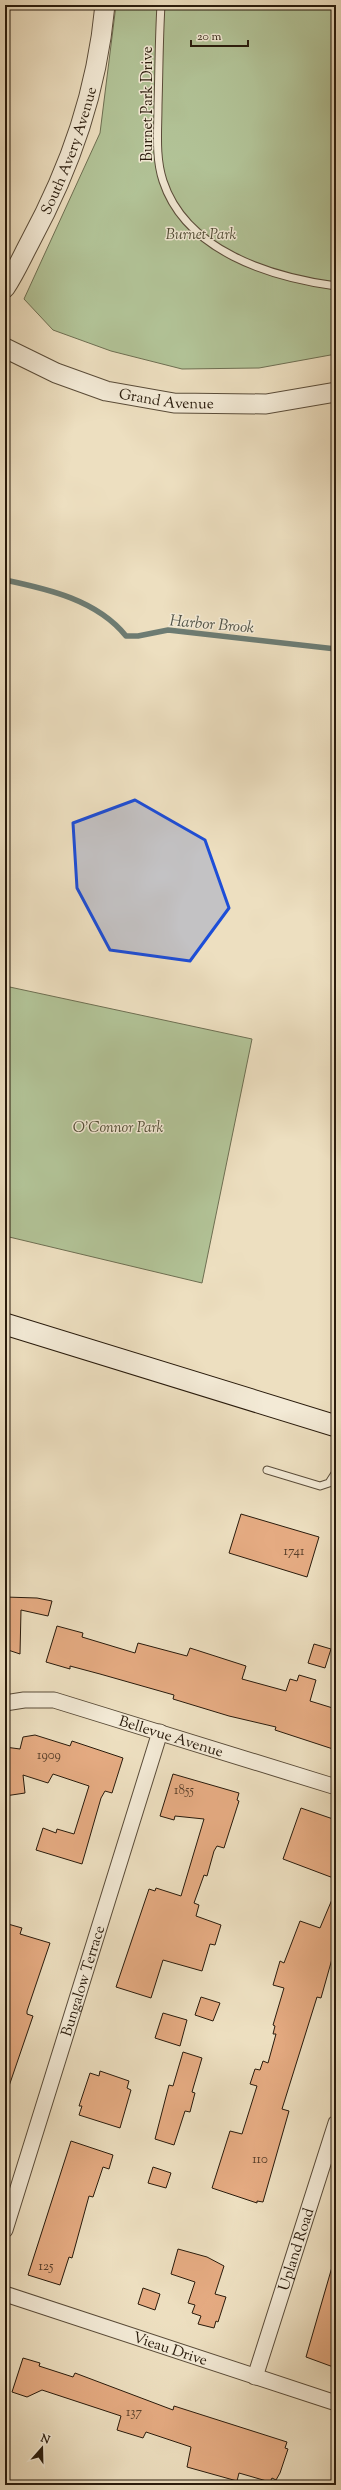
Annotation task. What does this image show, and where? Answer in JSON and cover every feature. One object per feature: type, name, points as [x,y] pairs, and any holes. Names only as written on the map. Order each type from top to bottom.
[{"type":"main road","points":[[5,1324],[336,1426]]},
{"type":"street","name":"South Avery Avenue","points":[[5,288],[45,215],[86,114],[101,41],[105,5]]},
{"type":"street","name":"Grand Avenue","points":[[5,348],[56,373],[106,391],[174,403],[266,404],[336,392]]},
{"type":"street","name":"Bellevue Avenue","points":[[5,1702],[24,1700],[54,1700],[336,1787]]},
{"type":"street","name":"Bungalow Terrace","points":[[5,2230],[160,1732]]},
{"type":"street","name":"Upland Road","points":[[254,2377],[336,2123]]},
{"type":"street","name":"Vieau Drive","points":[[5,2294],[336,2403]]},
{"type":"lane","name":"Burnet Park Drive","points":[[161,5],[158,154],[163,181],[180,212],[200,235],[229,255],[267,270],[336,286]]},
{"type":"lane","points":[[267,1470],[320,1486],[329,1483],[336,1472]]},
{"type":"highlighted area","points":[[135,800],[205,840],[229,908],[190,961],[110,950],[77,888],[73,823]]},
{"type":"green space","name":"Burnet Park","points":[[116,5],[336,5],[336,354],[259,368],[182,369],[111,351],[53,330],[24,299],[100,133]]},
{"type":"green space","name":"O'Connor Park","points":[[5,986],[252,1039],[202,1283],[5,1236]]},
{"type":"building","points":[[241,1514],[319,1537],[307,1577],[229,1553]]},
{"type":"building","points":[[5,1597],[37,1598],[52,1601],[48,1616],[21,1610],[20,1654],[5,1649]]},
{"type":"building","points":[[57,1626],[83,1633],[82,1637],[135,1653],[138,1643],[187,1656],[190,1648],[246,1666],[242,1679],[286,1691],[290,1679],[297,1681],[299,1675],[316,1680],[310,1701],[336,1709],[336,1750],[275,1730],[276,1727],[229,1716],[173,1699],[174,1695],[70,1666],[70,1669],[46,1662]]},
{"type":"building","points":[[314,1644],[331,1649],[325,1668],[308,1663]]},
{"type":"building","points":[[35,1735],[70,1746],[72,1741],[123,1758],[112,1793],[105,1791],[101,1798],[82,1864],[36,1850],[43,1828],[56,1833],[57,1829],[74,1834],[89,1786],[53,1774],[48,1783],[23,1775],[25,1793],[5,1796],[5,1747],[20,1749],[23,1737]]},
{"type":"building","points":[[173,1774],[239,1793],[237,1800],[239,1801],[224,1848],[217,1846],[214,1851],[207,1876],[204,1875],[194,1903],[199,1905],[196,1916],[221,1925],[215,1945],[210,1944],[202,1971],[163,1960],[151,1998],[116,1987],[149,1889],[155,1891],[156,1888],[181,1896],[204,1819],[175,1816],[174,1820],[160,1816]]},
{"type":"building","points":[[301,1808],[336,1820],[336,1879],[283,1859]]},
{"type":"building","points":[[336,1890],[336,1961],[332,1959],[321,1998],[317,1997],[282,2109],[289,2111],[263,2202],[257,2201],[257,2203],[212,2188],[230,2131],[242,2134],[257,2086],[250,2084],[255,2069],[260,2070],[263,2061],[268,2063],[276,2034],[273,2034],[275,2026],[273,2025],[284,1988],[273,1985],[280,1961],[284,1963],[300,1921],[320,1928]]},
{"type":"building","points":[[8,1924],[22,1928],[20,1934],[50,1943],[27,2011],[27,2014],[33,2016],[8,2089],[5,2089],[5,1929]]},
{"type":"building","points":[[201,1997],[220,2003],[213,2021],[195,2015]]},
{"type":"building","points":[[163,2013],[187,2020],[180,2046],[155,2038]]},
{"type":"building","points":[[183,2052],[202,2058],[192,2092],[195,2093],[190,2112],[185,2111],[174,2145],[155,2139],[169,2085],[173,2086]]},
{"type":"building","points":[[100,2071],[129,2081],[127,2088],[131,2090],[120,2128],[79,2115],[82,2106],[79,2106],[90,2073],[99,2076]]},
{"type":"building","points":[[71,2141],[113,2155],[109,2169],[103,2167],[93,2197],[89,2196],[72,2258],[69,2257],[60,2285],[28,2275]]},
{"type":"building","points":[[153,2167],[171,2173],[166,2188],[148,2183]]},
{"type":"building","points":[[178,2249],[207,2257],[224,2266],[215,2294],[226,2297],[218,2322],[216,2321],[214,2328],[198,2324],[201,2316],[192,2313],[195,2305],[188,2303],[195,2282],[171,2274]]},
{"type":"building","points":[[332,2267],[336,2267],[336,2368],[306,2357]]},
{"type":"building","points":[[143,2288],[160,2294],[155,2310],[138,2304]]},
{"type":"building","points":[[23,2358],[40,2363],[39,2366],[73,2377],[75,2373],[173,2410],[174,2406],[287,2442],[285,2448],[288,2449],[280,2473],[276,2480],[272,2478],[270,2482],[239,2473],[237,2481],[187,2467],[191,2447],[146,2432],[143,2438],[117,2430],[121,2416],[42,2390],[27,2397],[12,2392]]},
{"type":"waterway","name":"Harbor Brook","points":[[5,580],[38,587],[71,598],[101,613],[126,636],[138,636],[168,630],[336,649]]}]
